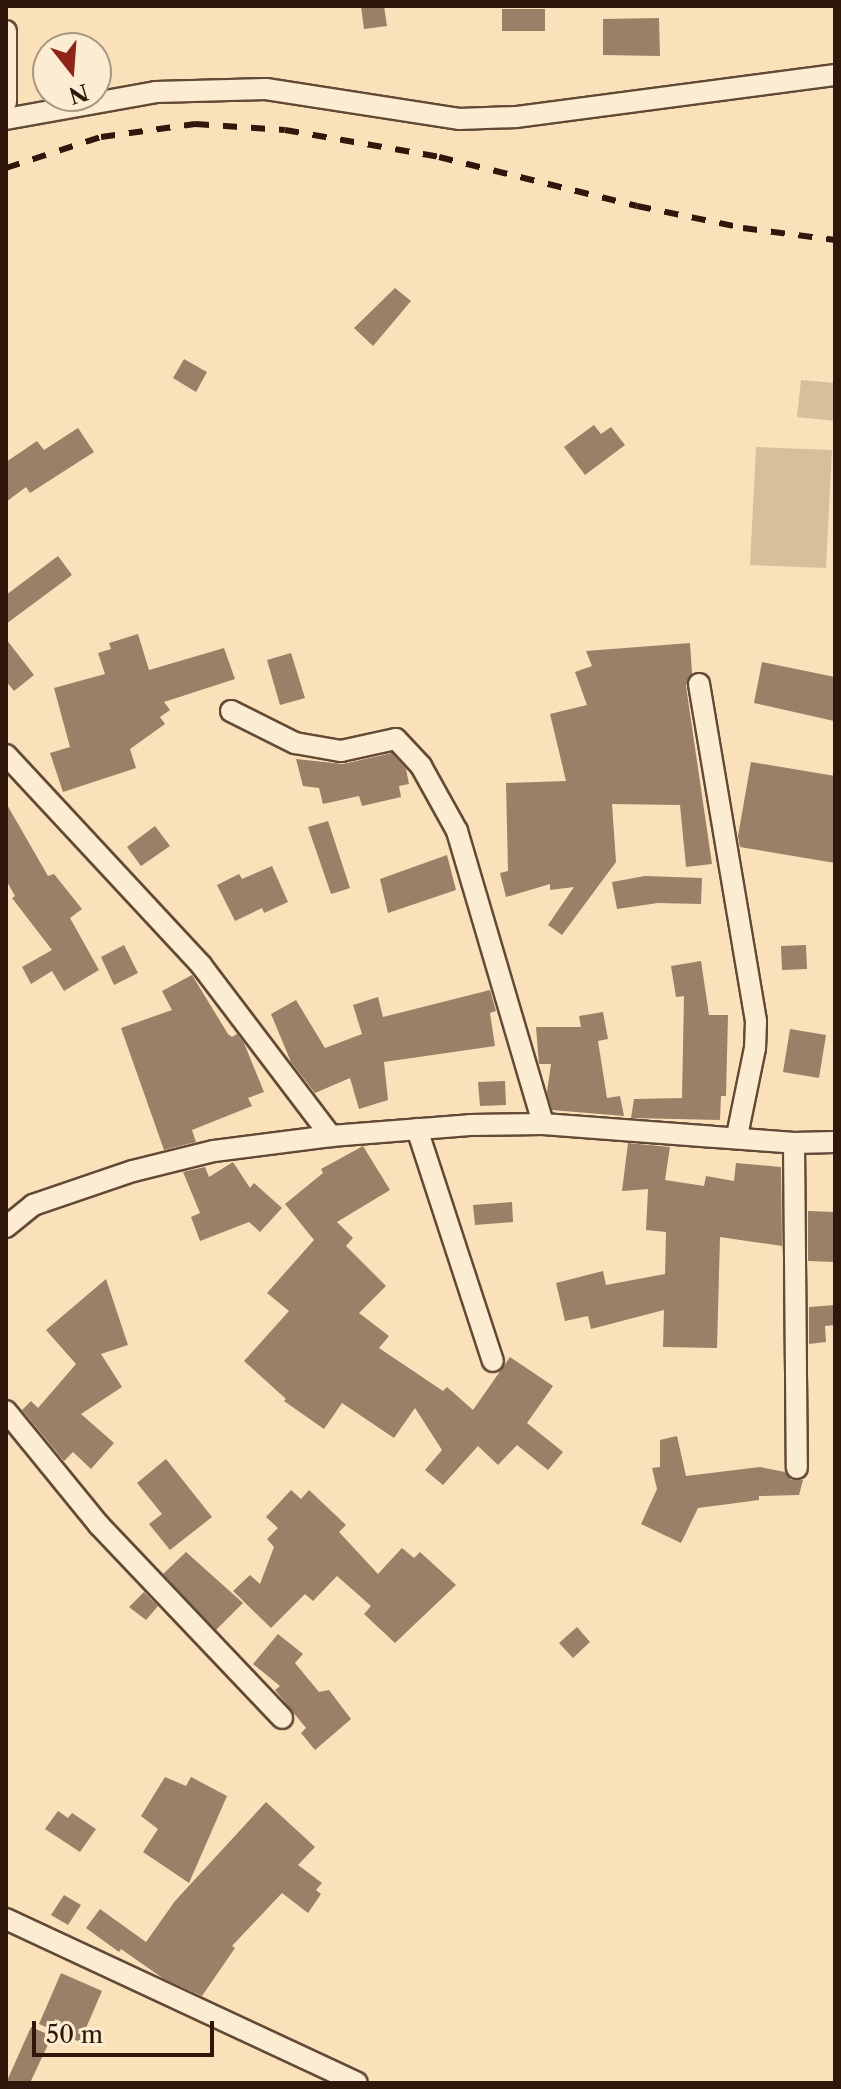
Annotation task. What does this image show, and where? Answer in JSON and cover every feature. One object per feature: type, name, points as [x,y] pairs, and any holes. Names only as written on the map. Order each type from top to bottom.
[{"type":"street","points":[[6,31],[9,40],[6,102]]},
{"type":"street","points":[[6,119],[156,92],[266,89],[459,119],[516,117],[835,75]]},
{"type":"street","points":[[699,684],[756,1021],[755,1048],[737,1136]]},
{"type":"street","points":[[231,711],[295,743],[341,751],[396,739],[421,766],[457,831],[543,1124]]},
{"type":"street","points":[[6,755],[201,965],[331,1136]]},
{"type":"street","points":[[6,1227],[33,1205],[133,1171],[214,1151],[331,1136],[543,1124],[737,1136],[794,1143],[835,1142]]},
{"type":"street","points":[[417,1129],[493,1361]]},
{"type":"street","points":[[794,1143],[797,1468]]},
{"type":"street","points":[[6,1411],[99,1525],[282,1718]]},
{"type":"street","points":[[6,1919],[357,2083]]},
{"type":"shaded area","points":[[801,380],[835,383],[835,421],[797,417]]},
{"type":"shaded area","points":[[756,447],[832,450],[826,568],[750,565]]},
{"type":"building","points":[[361,6],[384,6],[387,26],[364,29]]},
{"type":"building","points":[[502,9],[545,9],[545,31],[502,31]]},
{"type":"building","points":[[659,18],[660,56],[603,55],[603,19]]},
{"type":"building","points":[[395,288],[411,301],[373,346],[354,328]]},
{"type":"building","points":[[184,359],[207,372],[196,392],[173,378]]},
{"type":"building","points":[[594,425],[601,434],[611,427],[625,445],[585,475],[564,447]]},
{"type":"building","points":[[78,428],[94,452],[30,493],[26,487],[6,502],[6,462],[37,441],[44,450]]},
{"type":"building","points":[[58,556],[72,575],[6,624],[6,595]]},
{"type":"building","points":[[138,634],[149,670],[224,648],[235,679],[164,702],[170,710],[160,717],[165,724],[130,749],[136,768],[63,792],[50,753],[70,747],[54,688],[105,674],[98,653],[111,649],[109,643]]},
{"type":"building","points":[[6,639],[34,675],[14,691],[6,681]]},
{"type":"building","points":[[690,643],[692,673],[686,686],[712,864],[686,867],[680,805],[612,804],[616,862],[562,935],[548,925],[574,887],[550,890],[550,884],[506,897],[500,873],[508,871],[506,783],[566,781],[550,714],[587,705],[575,672],[592,666],[586,651]]},
{"type":"building","points":[[291,653],[305,698],[280,705],[267,660]]},
{"type":"building","points":[[762,662],[835,677],[834,721],[754,703]]},
{"type":"building","points":[[392,753],[406,769],[409,784],[399,786],[401,797],[362,806],[359,796],[323,804],[319,788],[303,786],[296,759],[343,764]]},
{"type":"building","points":[[751,762],[835,776],[835,863],[740,847],[738,836]]},
{"type":"building","points":[[6,803],[48,876],[54,874],[82,909],[70,918],[99,970],[64,991],[52,971],[31,984],[22,967],[52,950],[12,898],[15,896],[6,880]]},
{"type":"building","points":[[328,821],[350,888],[331,894],[308,827]]},
{"type":"building","points":[[155,826],[170,846],[141,866],[127,847]]},
{"type":"building","points":[[447,855],[456,890],[388,913],[380,879]]},
{"type":"building","points":[[272,866],[288,902],[264,913],[262,908],[235,921],[217,885],[239,874],[242,879]]},
{"type":"building","points":[[645,876],[702,878],[701,904],[658,903],[617,909],[612,882]]},
{"type":"building","points":[[124,945],[138,973],[114,985],[101,957]]},
{"type":"building","points":[[806,945],[807,969],[782,970],[781,946]]},
{"type":"building","points":[[701,961],[709,1015],[728,1015],[726,1096],[721,1096],[720,1120],[631,1118],[634,1099],[682,1098],[684,996],[676,997],[671,966]]},
{"type":"building","points":[[192,975],[228,1034],[232,1037],[237,1034],[244,1043],[264,1092],[248,1098],[252,1106],[192,1130],[196,1142],[164,1150],[121,1028],[172,1010],[162,991]]},
{"type":"building","points":[[490,990],[496,1011],[490,1013],[495,1046],[384,1062],[388,1100],[359,1109],[350,1078],[315,1093],[291,1062],[271,1014],[296,1000],[325,1048],[362,1034],[353,1005],[378,997],[383,1017]]},
{"type":"building","points":[[603,1012],[608,1039],[598,1041],[607,1098],[620,1096],[624,1116],[552,1110],[547,1092],[551,1064],[539,1064],[536,1027],[581,1027],[579,1016]]},
{"type":"building","points":[[790,1029],[826,1035],[819,1078],[783,1072]]},
{"type":"building","points":[[505,1081],[506,1105],[480,1106],[478,1082]]},
{"type":"building","points":[[628,1143],[670,1147],[665,1180],[704,1186],[706,1176],[734,1181],[736,1163],[781,1167],[782,1246],[720,1237],[717,1348],[663,1347],[664,1310],[591,1329],[588,1316],[565,1321],[556,1283],[603,1271],[606,1285],[665,1274],[666,1232],[646,1230],[648,1189],[622,1191]]},
{"type":"building","points":[[363,1146],[390,1190],[337,1222],[353,1238],[346,1246],[386,1286],[359,1313],[389,1336],[379,1348],[443,1391],[447,1387],[473,1410],[510,1357],[553,1386],[527,1423],[563,1452],[548,1470],[517,1445],[498,1465],[478,1446],[443,1485],[425,1470],[442,1450],[415,1408],[394,1438],[342,1403],[324,1429],[284,1401],[286,1399],[244,1361],[289,1311],[267,1293],[314,1240],[285,1204],[323,1173],[321,1169]]},
{"type":"building","points":[[233,1162],[250,1188],[254,1183],[282,1208],[260,1232],[249,1222],[200,1241],[191,1217],[200,1213],[183,1172],[205,1167],[209,1177]]},
{"type":"building","points":[[512,1202],[513,1222],[475,1225],[473,1205]]},
{"type":"building","points":[[808,1211],[835,1212],[835,1262],[808,1261]]},
{"type":"building","points":[[106,1279],[128,1345],[101,1354],[122,1387],[81,1414],[114,1443],[91,1469],[73,1452],[64,1461],[22,1410],[31,1401],[38,1408],[76,1364],[46,1330]]},
{"type":"building","points":[[835,1305],[835,1325],[825,1326],[826,1342],[809,1344],[809,1307]]},
{"type":"building","points":[[677,1436],[686,1476],[760,1467],[785,1472],[791,1480],[803,1480],[799,1495],[759,1496],[759,1500],[698,1508],[681,1543],[641,1524],[657,1489],[652,1468],[660,1467],[660,1440]]},
{"type":"building","points":[[166,1459],[212,1517],[170,1550],[149,1524],[162,1514],[137,1483]]},
{"type":"building","points":[[291,1490],[301,1499],[309,1490],[346,1525],[339,1532],[378,1574],[402,1548],[414,1558],[420,1552],[456,1585],[395,1643],[364,1614],[371,1606],[337,1576],[313,1601],[305,1594],[271,1628],[233,1591],[250,1575],[260,1584],[274,1547],[267,1539],[278,1528],[266,1517]]},
{"type":"building","points":[[186,1552],[243,1603],[216,1630],[163,1574]]},
{"type":"building","points":[[144,1592],[158,1606],[146,1620],[129,1607]]},
{"type":"building","points":[[577,1627],[590,1642],[573,1658],[559,1643]]},
{"type":"building","points":[[278,1634],[303,1654],[295,1663],[319,1692],[329,1690],[351,1719],[315,1750],[301,1733],[306,1728],[275,1690],[280,1686],[253,1664]]},
{"type":"building","points":[[165,1777],[186,1786],[191,1777],[227,1796],[189,1883],[143,1852],[158,1829],[141,1816]]},
{"type":"building","points":[[266,1802],[315,1847],[298,1865],[322,1883],[316,1890],[321,1894],[308,1913],[282,1893],[232,1946],[235,1948],[202,1996],[164,1979],[86,1928],[100,1909],[146,1942],[175,1901]]},
{"type":"building","points":[[58,1811],[68,1818],[72,1813],[96,1829],[80,1852],[45,1829]]},
{"type":"building","points":[[64,1895],[81,1905],[68,1925],[51,1915]]},
{"type":"building","points":[[61,1973],[102,1991],[80,2042],[39,2024]]},
{"type":"building","points":[[31,2027],[52,2036],[30,2083],[6,2083]]},
{"type":"railway","points":[[6,168],[101,137],[195,124],[285,130],[439,157],[637,206],[743,228],[835,240]]}]
